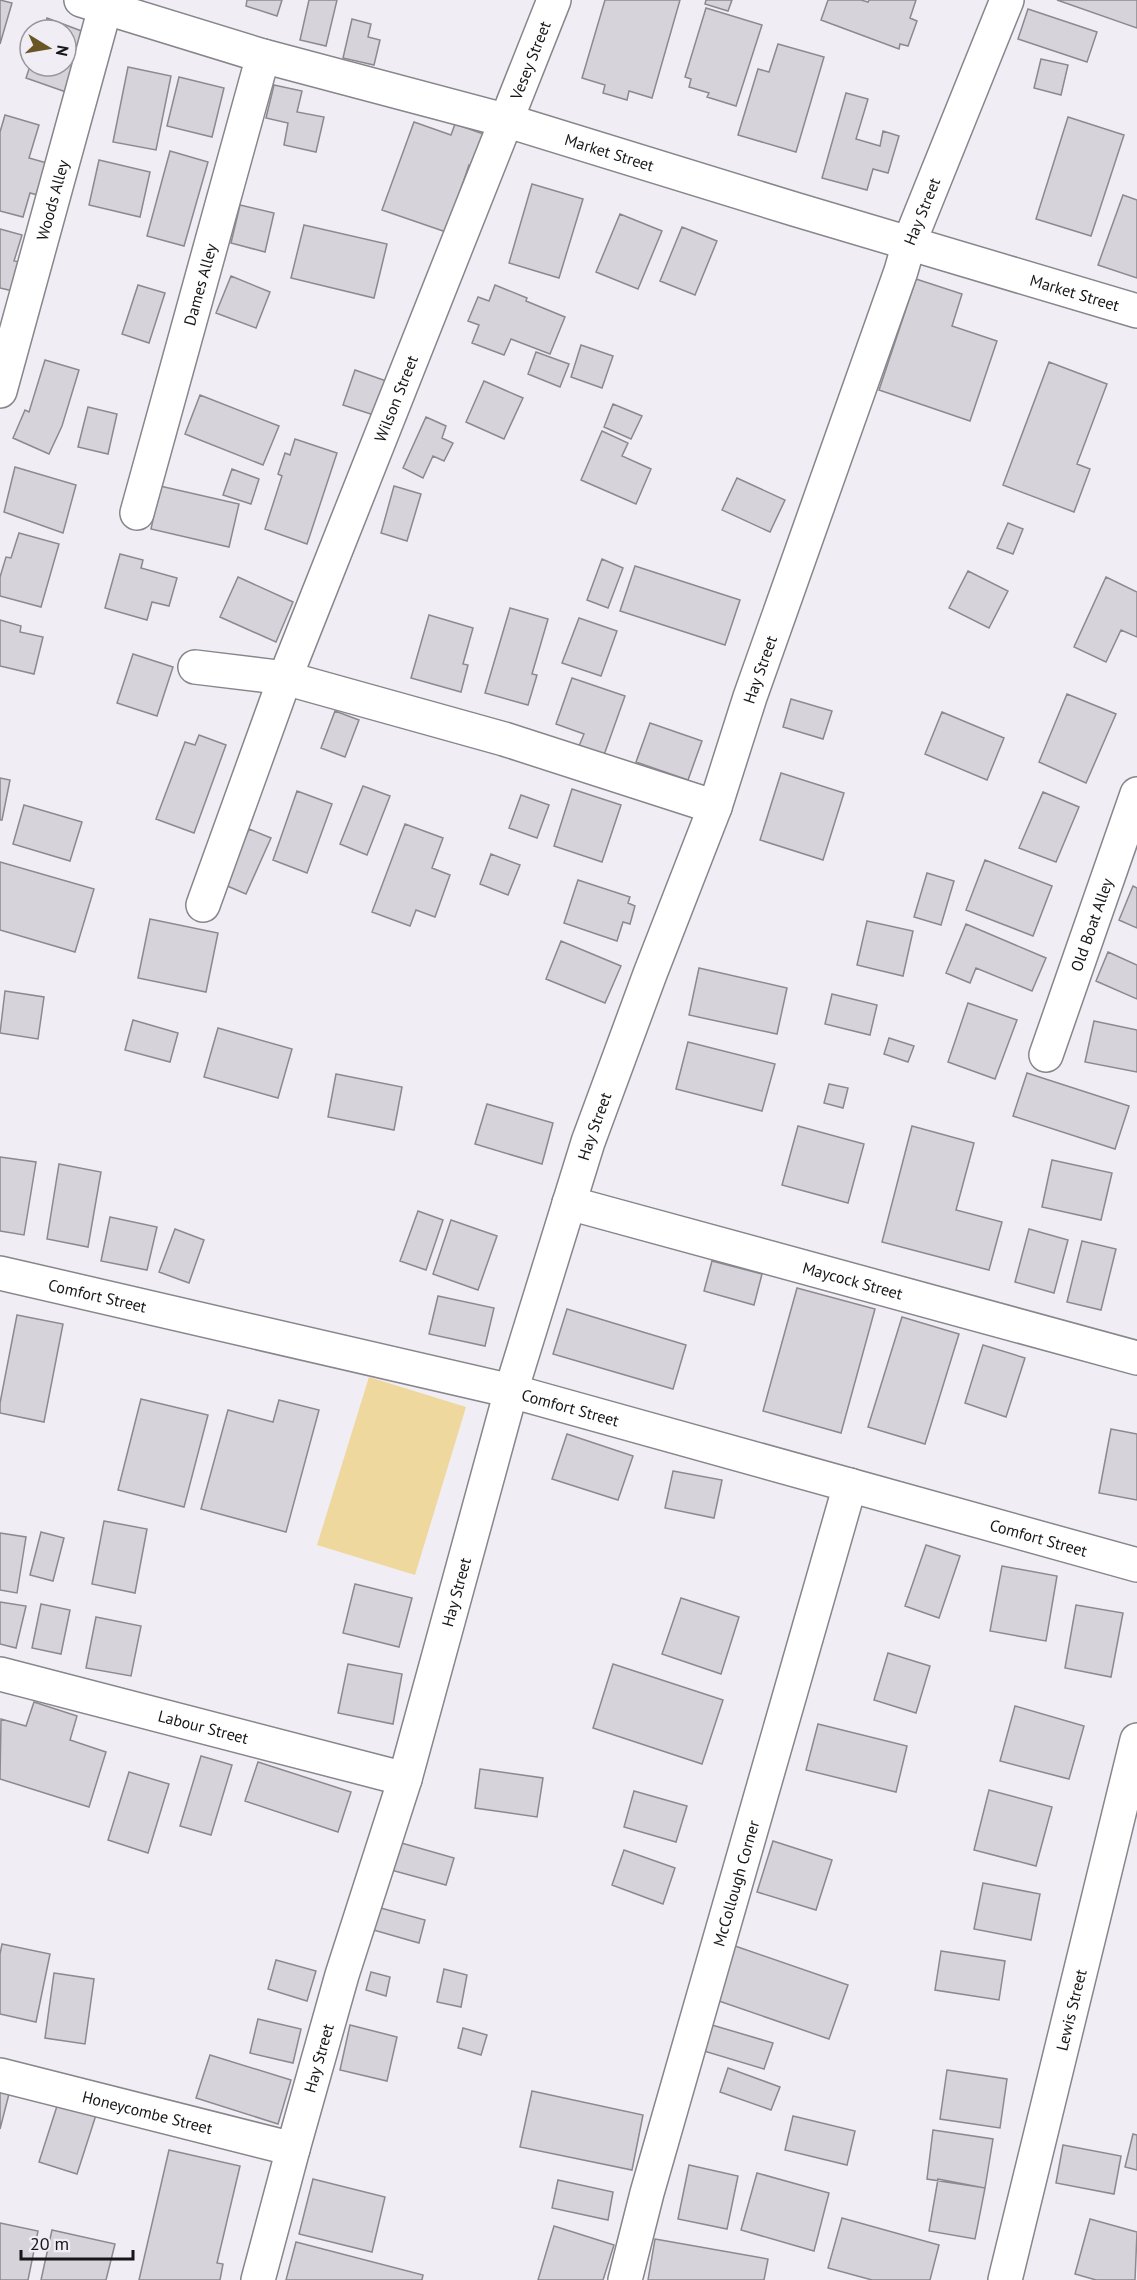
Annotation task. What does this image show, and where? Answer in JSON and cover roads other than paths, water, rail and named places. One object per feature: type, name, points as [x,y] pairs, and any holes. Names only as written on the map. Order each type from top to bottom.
[{"type":"street","name":"Vesey Street","points":[[508,121],[554,0]]},
{"type":"street","name":"Hay Street","points":[[258,2280],[292,2149],[342,1975],[405,1779],[512,1391],[588,1142],[715,807],[750,697],[897,283],[909,243],[1007,0]]},
{"type":"street","name":"Market Street","points":[[93,4],[262,56],[508,121],[1137,311]]},
{"type":"street","name":"Woods Alley","points":[[0,391],[93,4]]},
{"type":"street","name":"Dames Alley","points":[[137,513],[262,56]]},
{"type":"street","name":"Wilson Street","points":[[203,905],[285,678],[508,121]]},
{"type":"street","points":[[195,667],[285,678],[504,739],[715,807]]},
{"type":"street","name":"Old Boat Alley","points":[[1046,1055],[1137,794]]},
{"type":"street","name":"Maycock Street","points":[[569,1203],[1137,1358]]},
{"type":"street","name":"Comfort Street","points":[[0,1273],[512,1391],[1137,1565]]},
{"type":"street","name":"McCollough Corner","points":[[625,2280],[647,2193],[850,1485]]},
{"type":"street","name":"Labour Street","points":[[0,1674],[405,1779]]},
{"type":"street","name":"Lewis Street","points":[[1005,2280],[1137,1740]]},
{"type":"street","name":"Honeycombe Street","points":[[0,2075],[292,2149]]}]
